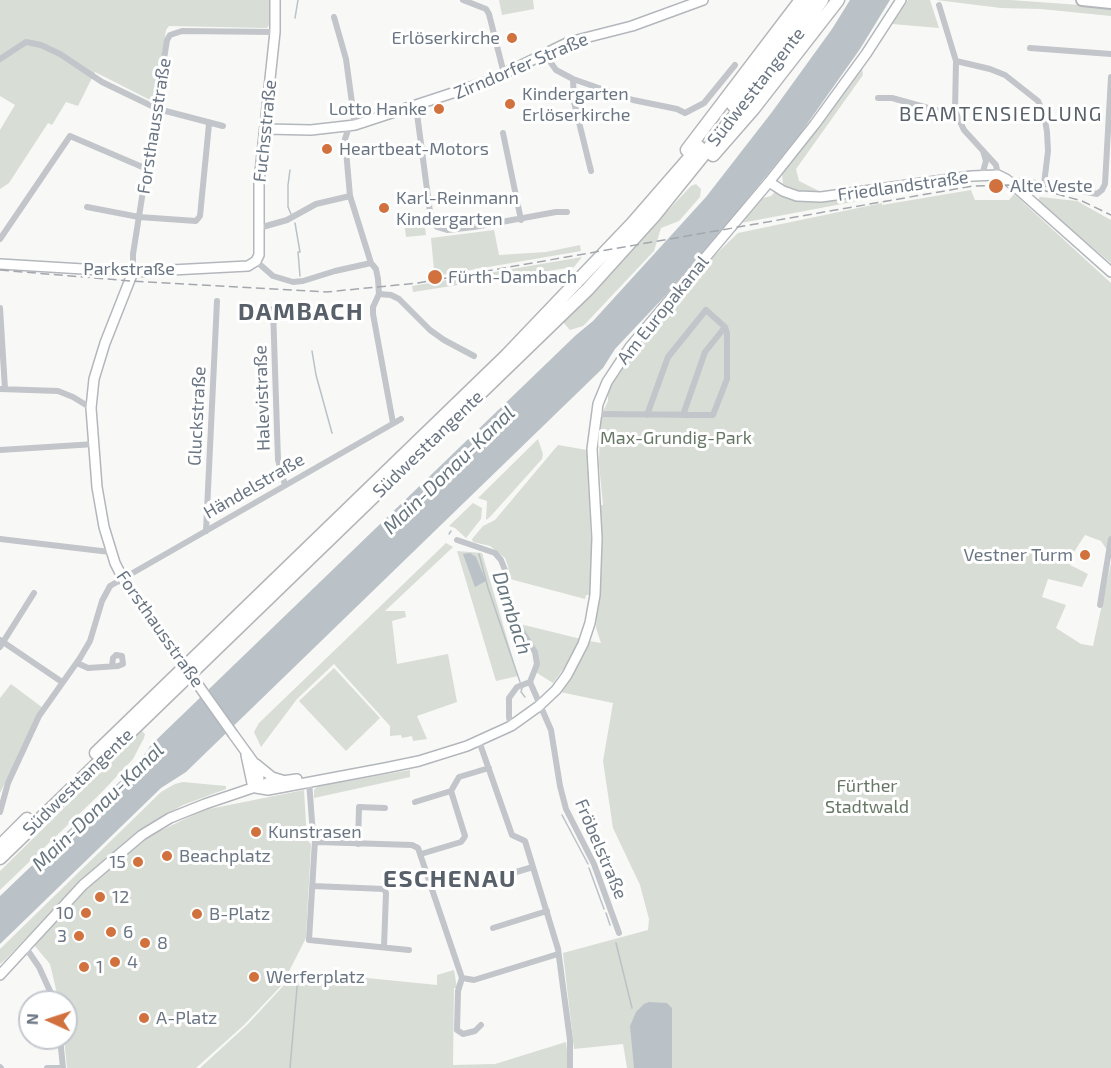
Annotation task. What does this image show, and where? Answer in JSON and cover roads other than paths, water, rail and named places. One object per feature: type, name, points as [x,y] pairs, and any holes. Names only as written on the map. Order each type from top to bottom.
[{"type":"highway","points":[[787,16],[789,0]]},
{"type":"highway","points":[[651,203],[669,174],[801,0]]},
{"type":"highway","name":"Südwesttangente","points":[[0,846],[507,355],[651,203],[733,105],[811,0]]},
{"type":"highway","name":"Südwesttangente","points":[[0,858],[588,288],[654,216],[783,56],[822,0]]},
{"type":"highway","points":[[818,24],[830,0]]},
{"type":"highway","points":[[654,216],[667,207],[742,123],[838,0]]},
{"type":"main road","name":"Fuchsstraße","points":[[256,261],[259,255],[259,182],[275,32],[275,0]]},
{"type":"main road","name":"Zirndorfer Straße","points":[[266,129],[311,130],[352,126],[504,74],[569,42],[632,26],[703,0]]},
{"type":"main road","name":"Am Europakanal","points":[[256,788],[268,790],[419,761],[479,741],[511,726],[539,706],[556,690],[567,675],[583,644],[590,623],[595,595],[597,567],[592,449],[596,414],[607,382],[630,346],[769,182],[836,96],[902,0]]},
{"type":"main road","points":[[1082,0],[1111,3]]},
{"type":"main road","name":"Friedlandstraße","points":[[769,182],[797,196],[821,197],[982,175],[1002,177]]},
{"type":"main road","points":[[1002,177],[1111,272]]},
{"type":"main road","name":"Parkstraße","points":[[0,264],[133,272],[249,266],[256,261]]},
{"type":"main road","name":"Forsthausstraße","points":[[133,272],[97,367],[91,408],[97,487],[110,552],[123,579],[254,763]]},
{"type":"main road","name":"Forsthausstraße","points":[[244,750],[252,783],[256,788]]},
{"type":"main road","points":[[254,763],[272,777],[283,781]]},
{"type":"main road","points":[[254,763],[259,777],[256,788]]},
{"type":"main road","name":"Am Europakanal","points":[[0,975],[83,885],[142,835],[170,818],[267,783],[300,779],[309,781]]},
{"type":"street","points":[[463,0],[486,9],[489,14],[504,74]]},
{"type":"street","points":[[939,5],[956,62],[955,111],[964,130],[995,164],[1002,177]]},
{"type":"street","points":[[334,17],[346,59],[352,126],[345,139],[350,196],[371,263],[376,269],[379,294],[374,314],[393,423]]},
{"type":"street","name":"Forsthausstraße","points":[[133,272],[133,254],[158,109],[167,40],[170,35],[182,32],[275,32]]},
{"type":"street","points":[[0,59],[26,42],[41,45],[60,54],[102,82],[158,109],[223,126]]},
{"type":"street","points":[[1030,48],[1111,54]]},
{"type":"street","points":[[544,53],[556,70],[573,79],[633,100],[677,108],[685,113],[704,103],[735,64]]},
{"type":"street","points":[[956,62],[983,67],[1005,75],[1038,101],[1044,114],[1047,132],[1048,151],[1044,184]]},
{"type":"street","points":[[1110,139],[1111,77]]},
{"type":"street","points":[[573,79],[574,102],[591,171]]},
{"type":"street","points":[[878,98],[892,98],[939,111],[955,111]]},
{"type":"street","points":[[416,106],[430,212],[435,224],[440,228],[447,230],[567,212]]},
{"type":"street","points":[[139,217],[196,221],[200,216],[209,124]]},
{"type":"street","points":[[503,133],[521,220]]},
{"type":"street","points":[[0,239],[70,136],[147,169]]},
{"type":"street","name":"Friedlandstraße","points":[[1002,177],[1097,194],[1105,184],[1110,139]]},
{"type":"street","points":[[982,150],[985,164],[982,175]]},
{"type":"street","points":[[985,164],[990,162],[995,164]]},
{"type":"street","points":[[259,228],[287,220],[316,204],[350,196]]},
{"type":"street","name":"Forsthausstraße","points":[[87,207],[139,217]]},
{"type":"street","points":[[256,261],[273,276],[293,282],[303,282],[335,271],[371,263]]},
{"type":"street","points":[[379,294],[399,298],[430,330],[474,356]]},
{"type":"street","name":"Gluckstraße","points":[[206,531],[217,301]]},
{"type":"street","points":[[0,308],[3,389],[58,391],[91,408]]},
{"type":"street","name":"Halevistraße","points":[[273,309],[278,460],[285,485]]},
{"type":"street","points":[[596,414],[647,415],[713,415],[727,379],[727,333],[725,327],[706,310],[668,357],[647,415]]},
{"type":"street","points":[[683,415],[705,352],[725,327]]},
{"type":"street","name":"Händelstraße","points":[[0,812],[8,783],[39,716],[90,641],[105,594],[111,586],[401,419]]},
{"type":"street","points":[[0,450],[95,444]]},
{"type":"street","points":[[0,539],[110,552]]},
{"type":"street","points":[[1100,605],[1111,539]]},
{"type":"street","points":[[457,540],[495,553],[501,560],[505,570],[509,610],[535,652],[537,664],[530,682],[517,687],[511,693],[508,711],[511,726]]},
{"type":"street","points":[[34,593],[1,643],[62,682]]},
{"type":"street","points":[[77,663],[88,669],[112,666]]},
{"type":"street","name":"Fröbelstraße","points":[[530,682],[551,730],[566,809],[594,864],[619,933]]},
{"type":"street","points":[[479,741],[512,835],[525,841],[547,911],[562,969],[570,1040],[570,1068]]},
{"type":"street","points":[[415,802],[451,791],[459,777],[489,768]]},
{"type":"street","points":[[309,781],[314,837],[309,940],[409,950]]},
{"type":"street","points":[[421,854],[461,842],[465,836],[451,791]]},
{"type":"street","points":[[358,844],[359,807],[385,808]]},
{"type":"street","points":[[314,837],[321,843],[412,845],[418,848],[462,978],[458,991],[458,1030],[463,1034],[475,1031],[481,1025]]},
{"type":"street","points":[[479,883],[533,867]]},
{"type":"street","points":[[313,886],[384,889],[386,893],[384,947]]},
{"type":"street","points":[[493,928],[547,911]]},
{"type":"street","points":[[26,948],[39,967],[50,990]]},
{"type":"street","points":[[462,978],[474,980],[558,954]]},
{"type":"street","points":[[47,1068],[63,1068],[61,1050]]},
{"type":"water","name":"Main-Donau-Kanal","points":[[850,0],[890,0],[860,49],[800,134],[666,295],[615,349],[603,368],[186,772],[161,788],[0,944],[0,896],[137,765],[151,745],[593,321],[706,197],[772,112],[832,29]]},
{"type":"water","points":[[470,553],[476,557],[486,581],[475,587],[463,554]]},
{"type":"water","points":[[649,1002],[667,1003],[672,1008],[672,1068],[634,1068],[630,1026],[636,1012]]},
{"type":"waterway","name":"Dambach","points":[[295,18],[298,0]]},
{"type":"waterway","name":"Dambach","points":[[290,170],[288,207],[291,214]]},
{"type":"waterway","name":"Dambach","points":[[295,223],[300,252],[298,252],[300,276]]},
{"type":"waterway","name":"Dambach","points":[[312,351],[316,375],[332,433]]},
{"type":"waterway","name":"Dambach","points":[[479,554],[488,588],[520,682]]},
{"type":"waterway","name":"Dambach","points":[[522,688],[521,692],[525,697]]},
{"type":"waterway","name":"Dambach","points":[[562,815],[588,864]]},
{"type":"waterway","name":"Dambach","points":[[589,868],[604,909]]},
{"type":"waterway","name":"Dambach","points":[[606,913],[610,925]]},
{"type":"waterway","name":"Dambach","points":[[616,943],[632,1008]]},
{"type":"waterway","name":"Dambach","points":[[290,1068],[298,976]]},
{"type":"railway","points":[[0,270],[130,281],[326,292],[418,283],[973,186],[1008,185],[1035,188],[1082,201],[1111,215]]},
{"type":"place","name":"Erlöserkirche","points":[[512,38]]},
{"type":"place","name":"Kindergarten Erlöserkirche","points":[[510,104]]},
{"type":"place","name":"Lotto Hanke","points":[[439,109]]},
{"type":"place","name":"Heartbeat-Motors","points":[[327,149]]},
{"type":"place","name":"Alte Veste","points":[[996,186]]},
{"type":"place","name":"Karl-Reinmann Kindergarten","points":[[384,208]]},
{"type":"place","name":"Fürth-Dambach","points":[[435,277]]},
{"type":"place","name":"Vestner Turm","points":[[1085,555]]},
{"type":"place","name":"Kunstrasen","points":[[256,832]]},
{"type":"place","name":"Beachplatz","points":[[167,856]]},
{"type":"place","name":"15","points":[[138,862]]},
{"type":"place","name":"12","points":[[100,897]]},
{"type":"place","name":"10","points":[[86,913]]},
{"type":"place","name":"B-Platz","points":[[197,914]]},
{"type":"place","name":"6","points":[[111,932]]},
{"type":"place","name":"3","points":[[79,936]]},
{"type":"place","name":"8","points":[[145,943]]},
{"type":"place","name":"4","points":[[115,962]]},
{"type":"place","name":"1","points":[[84,967]]},
{"type":"place","name":"Werferplatz","points":[[254,977]]},
{"type":"place","name":"A-Platz","points":[[144,1018]]},
{"type":"district","name":"BEAMTENSIEDLUNG","points":[[1001,114]]},
{"type":"district","name":"DAMBACH","points":[[301,312]]},
{"type":"district","name":"ESCHENAU","points":[[450,879]]},
{"type":"park label","name":"Max-Grundig-Park","points":[[676,438]]},
{"type":"park label","name":"Fürther Stadtwald","points":[[867,796]]}]
